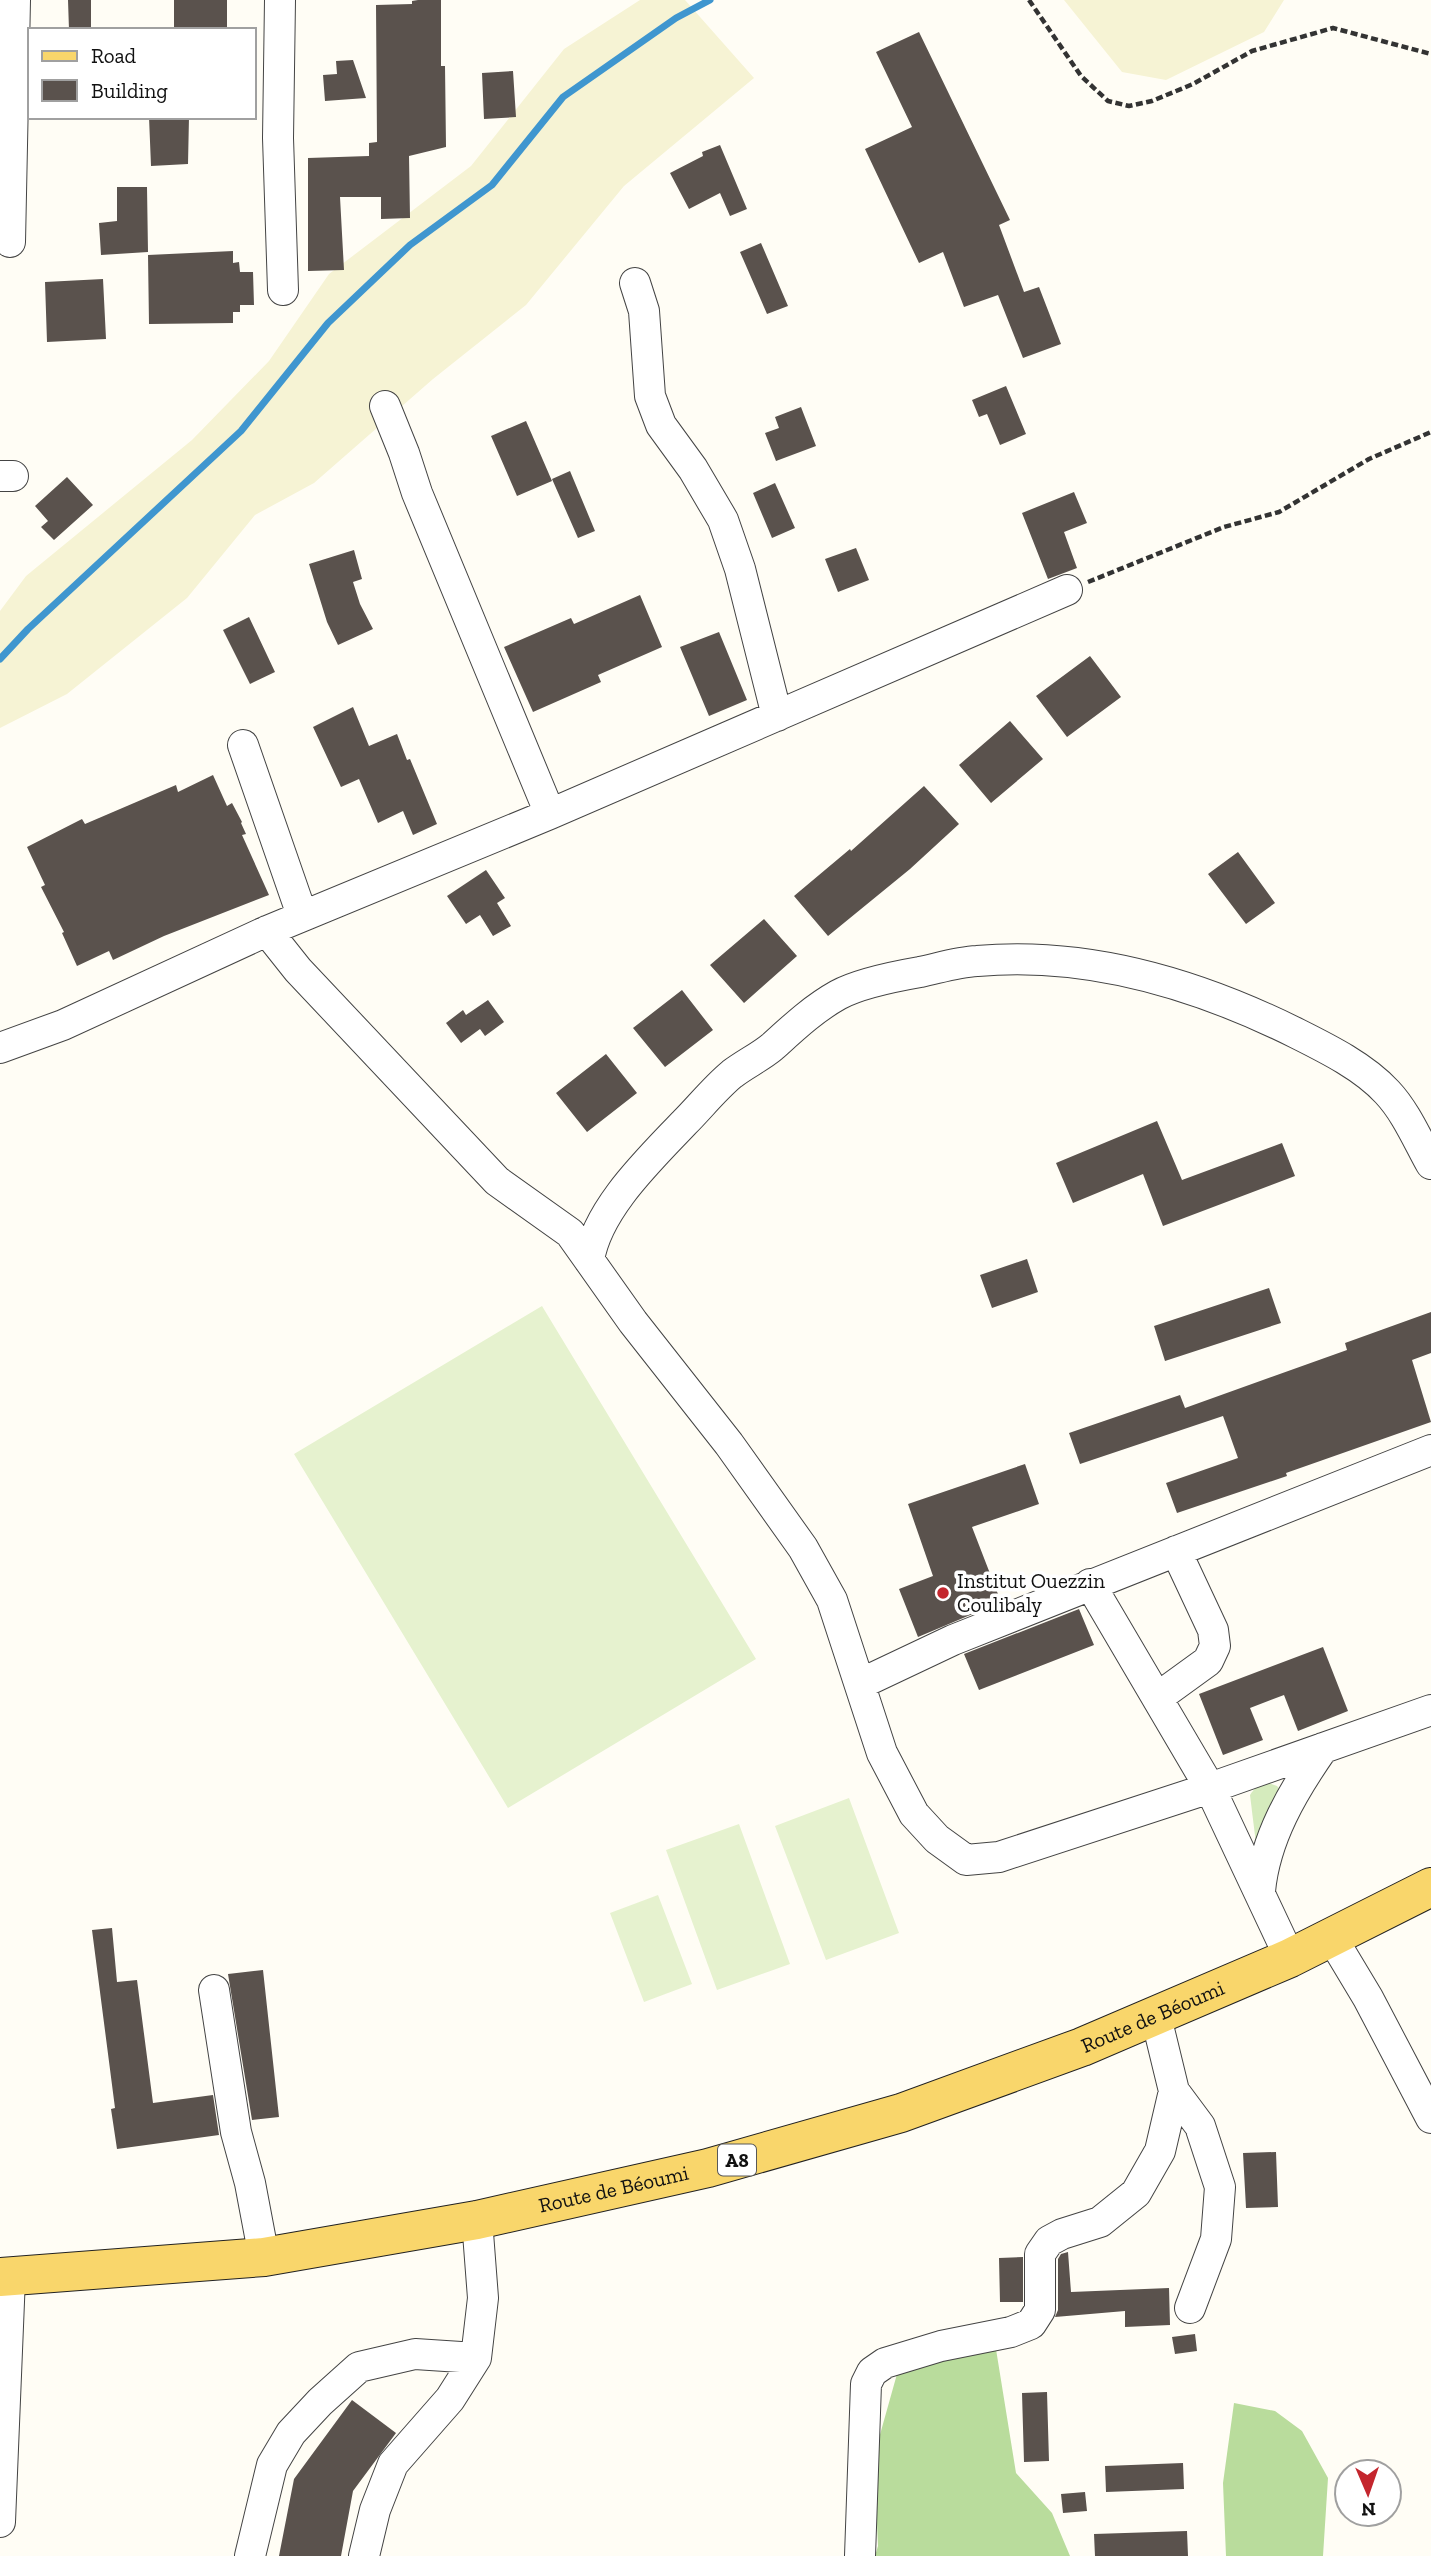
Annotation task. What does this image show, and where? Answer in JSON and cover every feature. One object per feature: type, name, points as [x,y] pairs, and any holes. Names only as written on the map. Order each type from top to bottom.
[{"type":"main road","name":"Route de Béoumi","points":[[5,2277],[264,2257],[477,2220],[708,2168],[901,2113],[1082,2047],[1290,1958],[1431,1887]]},
{"type":"street","points":[[10,242],[15,0]]},
{"type":"street","points":[[280,0],[278,138],[283,290]]},
{"type":"street","points":[[635,283],[644,311],[650,396],[662,425],[693,469],[723,520],[740,569],[777,716]]},
{"type":"street","points":[[385,406],[417,493],[550,814]]},
{"type":"street","points":[[0,1048],[63,1025],[302,915],[550,814],[1068,590]]},
{"type":"street","points":[[243,745],[302,915]]},
{"type":"street","points":[[267,931],[298,970],[497,1181],[570,1233],[633,1322],[729,1444],[803,1548],[832,1600],[882,1754],[914,1814],[937,1839],[966,1860],[999,1857],[1210,1788],[1431,1710]]},
{"type":"street","points":[[589,1260],[592,1241],[603,1223],[623,1191],[653,1156],[731,1075],[769,1049],[807,1015],[840,994],[901,976],[975,961],[1024,958],[1110,967],[1189,987],[1254,1012],[1317,1043],[1360,1070],[1387,1092],[1431,1164]]},
{"type":"street","points":[[860,1684],[953,1640],[1431,1450]]},
{"type":"street","points":[[1157,1698],[1208,1661],[1215,1646],[1213,1630],[1176,1551]]},
{"type":"street","points":[[1090,1584],[1210,1788],[1290,1958]]},
{"type":"street","points":[[1260,1891],[1262,1865],[1271,1842],[1297,1785],[1323,1748]]},
{"type":"street","points":[[1332,1938],[1368,1997],[1431,2118]]},
{"type":"street","points":[[214,1990],[236,2132],[250,2183],[264,2257]]},
{"type":"street","points":[[1156,2017],[1174,2091],[1200,2126],[1220,2187],[1216,2239],[1190,2308]]},
{"type":"street","points":[[860,2556],[866,2384],[872,2372],[885,2363],[941,2346],[1011,2332],[1031,2324],[1040,2309],[1040,2254],[1049,2241],[1100,2222],[1136,2193],[1160,2151],[1174,2091]]},
{"type":"street","points":[[364,2556],[375,2510],[393,2464],[450,2399],[475,2358],[483,2298],[477,2220]]},
{"type":"street","points":[[0,2522],[5,2277]]},
{"type":"street","points":[[250,2556],[272,2465],[291,2433],[359,2367],[415,2354],[475,2358]]},
{"type":"path","points":[[1029,0],[1081,76],[1108,101],[1129,106],[1152,101],[1193,84],[1252,51],[1333,28],[1431,54]]},
{"type":"path","points":[[1068,590],[1224,527],[1279,512],[1369,458],[1431,432]]},
{"type":"shaded area","points":[[640,0],[685,0],[754,78],[624,186],[526,305],[433,379],[314,483],[255,515],[187,598],[67,694],[0,728],[0,611],[26,576],[192,440],[269,361],[329,274],[471,166],[564,49]]},
{"type":"shaded area","points":[[1064,0],[1284,0],[1264,32],[1166,80],[1122,72]]},
{"type":"green space","points":[[542,1306],[756,1659],[508,1808],[294,1454]]},
{"type":"green space","points":[[1269,1783],[1277,1786],[1283,1793],[1257,1852],[1250,1795],[1258,1786]]},
{"type":"green space","points":[[849,1798],[899,1933],[826,1960],[775,1826]]},
{"type":"green space","points":[[739,1824],[790,1964],[717,1990],[666,1850]]},
{"type":"green space","points":[[658,1895],[692,1984],[644,2002],[610,1913]]},
{"type":"green space","points":[[995,2343],[1016,2473],[1052,2513],[1070,2556],[875,2556],[878,2546],[874,2456],[897,2374]]},
{"type":"green space","points":[[1234,2403],[1275,2411],[1302,2431],[1328,2478],[1323,2556],[1226,2556],[1223,2483]]},
{"type":"building","points":[[68,0],[91,0],[91,28],[69,28]]},
{"type":"building","points":[[174,0],[227,0],[227,28],[174,28]]},
{"type":"building","points":[[441,0],[441,66],[445,66],[446,147],[409,156],[410,218],[381,219],[381,197],[340,197],[344,270],[308,271],[308,158],[369,156],[369,143],[377,142],[376,5],[412,4],[412,1]]},
{"type":"building","points":[[919,32],[1010,220],[999,225],[1024,292],[1039,287],[1061,344],[1023,358],[998,295],[964,307],[943,252],[919,263],[865,149],[912,127],[876,52]]},
{"type":"building","points":[[353,60],[366,98],[325,101],[323,75],[337,74],[336,61]]},
{"type":"building","points":[[513,71],[516,117],[484,119],[482,73]]},
{"type":"building","points":[[149,119],[189,119],[188,164],[151,166]]},
{"type":"building","points":[[720,145],[747,209],[730,216],[720,193],[689,209],[670,173],[703,156],[702,152]]},
{"type":"building","points":[[117,187],[147,187],[148,252],[101,255],[99,223],[117,221]]},
{"type":"building","points":[[761,243],[788,306],[767,314],[740,252]]},
{"type":"building","points":[[233,251],[233,263],[239,262],[240,272],[253,272],[254,305],[240,305],[240,312],[233,312],[233,323],[149,324],[148,255]]},
{"type":"building","points":[[103,279],[106,339],[47,342],[45,282]]},
{"type":"building","points":[[1006,386],[1026,434],[1000,445],[987,414],[979,417],[972,400]]},
{"type":"building","points":[[801,407],[816,446],[776,461],[765,433],[779,428],[775,417]]},
{"type":"building","points":[[526,421],[552,481],[517,496],[491,436]]},
{"type":"building","points":[[570,471],[595,531],[578,538],[552,479]]},
{"type":"building","points":[[67,477],[93,505],[54,540],[41,527],[48,521],[35,506]]},
{"type":"building","points":[[775,483],[795,528],[772,538],[753,493]]},
{"type":"building","points":[[1074,492],[1087,523],[1064,532],[1077,568],[1048,579],[1022,513]]},
{"type":"building","points":[[856,548],[869,580],[838,592],[825,559]]},
{"type":"building","points":[[354,550],[362,579],[353,582],[360,604],[373,629],[338,645],[327,622],[309,564]]},
{"type":"building","points":[[640,595],[662,647],[598,675],[601,682],[533,712],[504,647],[571,618],[574,624]]},
{"type":"building","points":[[249,617],[275,672],[250,684],[223,630]]},
{"type":"building","points":[[719,632],[747,700],[709,716],[680,647]]},
{"type":"building","points":[[1090,656],[1121,697],[1067,737],[1036,696]]},
{"type":"building","points":[[353,707],[369,746],[397,734],[437,824],[413,835],[403,811],[378,823],[359,779],[341,787],[313,727]]},
{"type":"building","points":[[1010,721],[1043,759],[991,803],[959,765]]},
{"type":"building","points":[[213,775],[227,806],[232,803],[242,822],[246,834],[242,835],[269,895],[164,936],[113,960],[109,951],[77,966],[62,933],[64,932],[41,887],[45,885],[27,847],[82,819],[85,824],[176,785],[178,792]]},
{"type":"building","points":[[924,786],[959,824],[910,869],[828,936],[794,896],[850,849],[851,851]]},
{"type":"building","points":[[1238,852],[1275,903],[1246,924],[1208,874]]},
{"type":"building","points":[[486,870],[505,898],[497,903],[511,926],[493,936],[480,915],[466,924],[447,896]]},
{"type":"building","points":[[764,919],[797,956],[744,1003],[710,965]]},
{"type":"building","points":[[682,990],[713,1030],[665,1067],[633,1028]]},
{"type":"building","points":[[488,1000],[504,1022],[485,1036],[480,1029],[461,1043],[446,1023],[463,1010],[466,1015]]},
{"type":"building","points":[[606,1054],[637,1093],[587,1132],[556,1093]]},
{"type":"building","points":[[1157,1121],[1182,1180],[1282,1143],[1295,1176],[1163,1226],[1143,1174],[1073,1203],[1056,1163]]},
{"type":"building","points":[[1027,1259],[1038,1292],[992,1308],[980,1275]]},
{"type":"building","points":[[1269,1288],[1281,1323],[1165,1361],[1154,1326]]},
{"type":"building","points":[[1431,1312],[1431,1353],[1412,1360],[1431,1422],[1286,1473],[1287,1476],[1177,1513],[1166,1483],[1238,1458],[1223,1416],[1080,1464],[1069,1433],[1180,1395],[1185,1408],[1347,1350],[1345,1343]]},
{"type":"building","points":[[1025,1464],[1039,1504],[972,1527],[1001,1602],[918,1637],[899,1589],[933,1576],[908,1504]]},
{"type":"building","points":[[1079,1609],[1094,1645],[979,1690],[964,1654]]},
{"type":"building","points":[[1323,1647],[1348,1711],[1298,1731],[1284,1695],[1250,1708],[1263,1740],[1223,1755],[1199,1694]]},
{"type":"building","points":[[112,1928],[117,1982],[137,1980],[153,2103],[213,2095],[219,2135],[117,2149],[111,2109],[115,2108],[92,1930]]},
{"type":"building","points":[[263,1970],[279,2117],[252,2120],[228,1974]]},
{"type":"building","points":[[1276,2152],[1278,2207],[1246,2208],[1243,2153]]},
{"type":"building","points":[[1068,2252],[1071,2292],[1169,2288],[1170,2325],[1125,2327],[1125,2311],[1055,2317],[1058,2310],[1058,2259],[1061,2254]]},
{"type":"building","points":[[1023,2257],[1023,2302],[1000,2302],[999,2258]]},
{"type":"building","points":[[1195,2334],[1197,2351],[1175,2354],[1172,2337]]},
{"type":"building","points":[[1047,2392],[1049,2461],[1024,2462],[1022,2393]]},
{"type":"building","points":[[352,2400],[396,2433],[353,2491],[341,2556],[279,2556],[294,2479]]},
{"type":"building","points":[[1183,2463],[1184,2489],[1106,2492],[1105,2466]]},
{"type":"building","points":[[1085,2492],[1087,2511],[1063,2513],[1061,2494]]},
{"type":"building","points":[[1187,2531],[1188,2556],[1095,2556],[1094,2534]]},
{"type":"waterway","points":[[0,659],[28,629],[241,431],[328,323],[410,245],[492,185],[563,97],[676,18],[710,0]]},
{"type":"place","name":"Institut Ouezzin Coulibaly","points":[[943,1593]]}]
